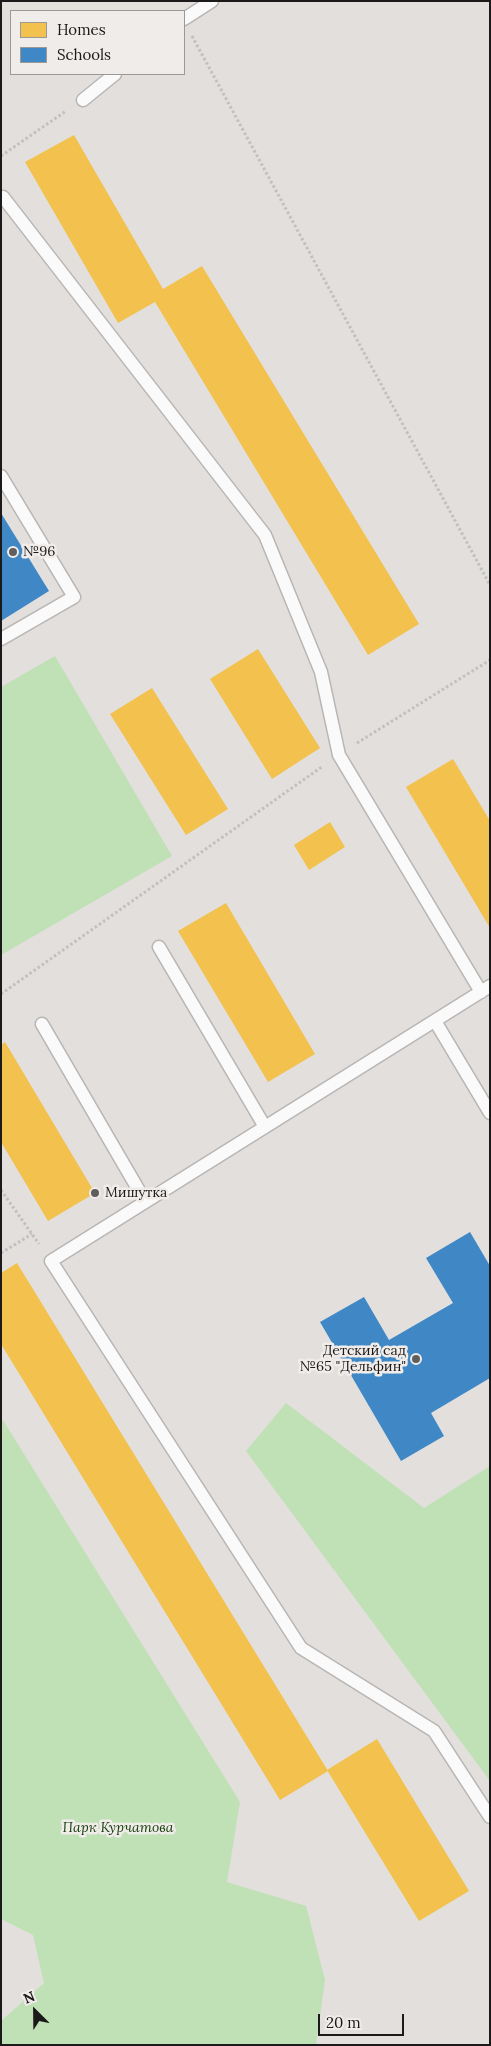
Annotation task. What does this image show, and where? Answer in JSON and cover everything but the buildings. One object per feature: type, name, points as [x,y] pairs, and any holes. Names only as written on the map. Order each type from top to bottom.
[{"type":"lane","points":[[186,24],[212,1]]},
{"type":"lane","points":[[83,100],[114,75]]},
{"type":"lane","points":[[3,197],[266,535],[320,672],[339,755],[485,989],[50,1261],[301,1648],[434,1731],[490,1816]]},
{"type":"lane","points":[[1,476],[74,597],[1,639]]},
{"type":"lane","points":[[159,947],[265,1127]]},
{"type":"lane","points":[[435,1021],[490,1113]]},
{"type":"lane","points":[[42,1024],[145,1201]]},
{"type":"path","points":[[186,24],[490,585]]},
{"type":"path","points":[[1,156],[83,100]]},
{"type":"path","points":[[1,994],[339,755],[409,709],[490,660]]},
{"type":"path","points":[[1,1190],[50,1261]]},
{"type":"path","points":[[1,1253],[32,1234]]},
{"type":"green space","points":[[55,656],[172,856],[1,955],[1,687]]},
{"type":"green space","points":[[286,1403],[424,1508],[490,1466],[490,1781],[246,1451]]},
{"type":"green space","name":"Парк Курчатова","points":[[1,1417],[240,1802],[227,1882],[306,1906],[325,1980],[316,2045],[1,2045],[1,2021],[44,1983],[33,1935],[1,1919]]},
{"type":"place","name":"№96","points":[[13,552]]},
{"type":"place","name":"Мишутка","points":[[95,1193]]},
{"type":"place","name":"Детский сад №65 \"Дельфин\"","points":[[416,1359]]}]
